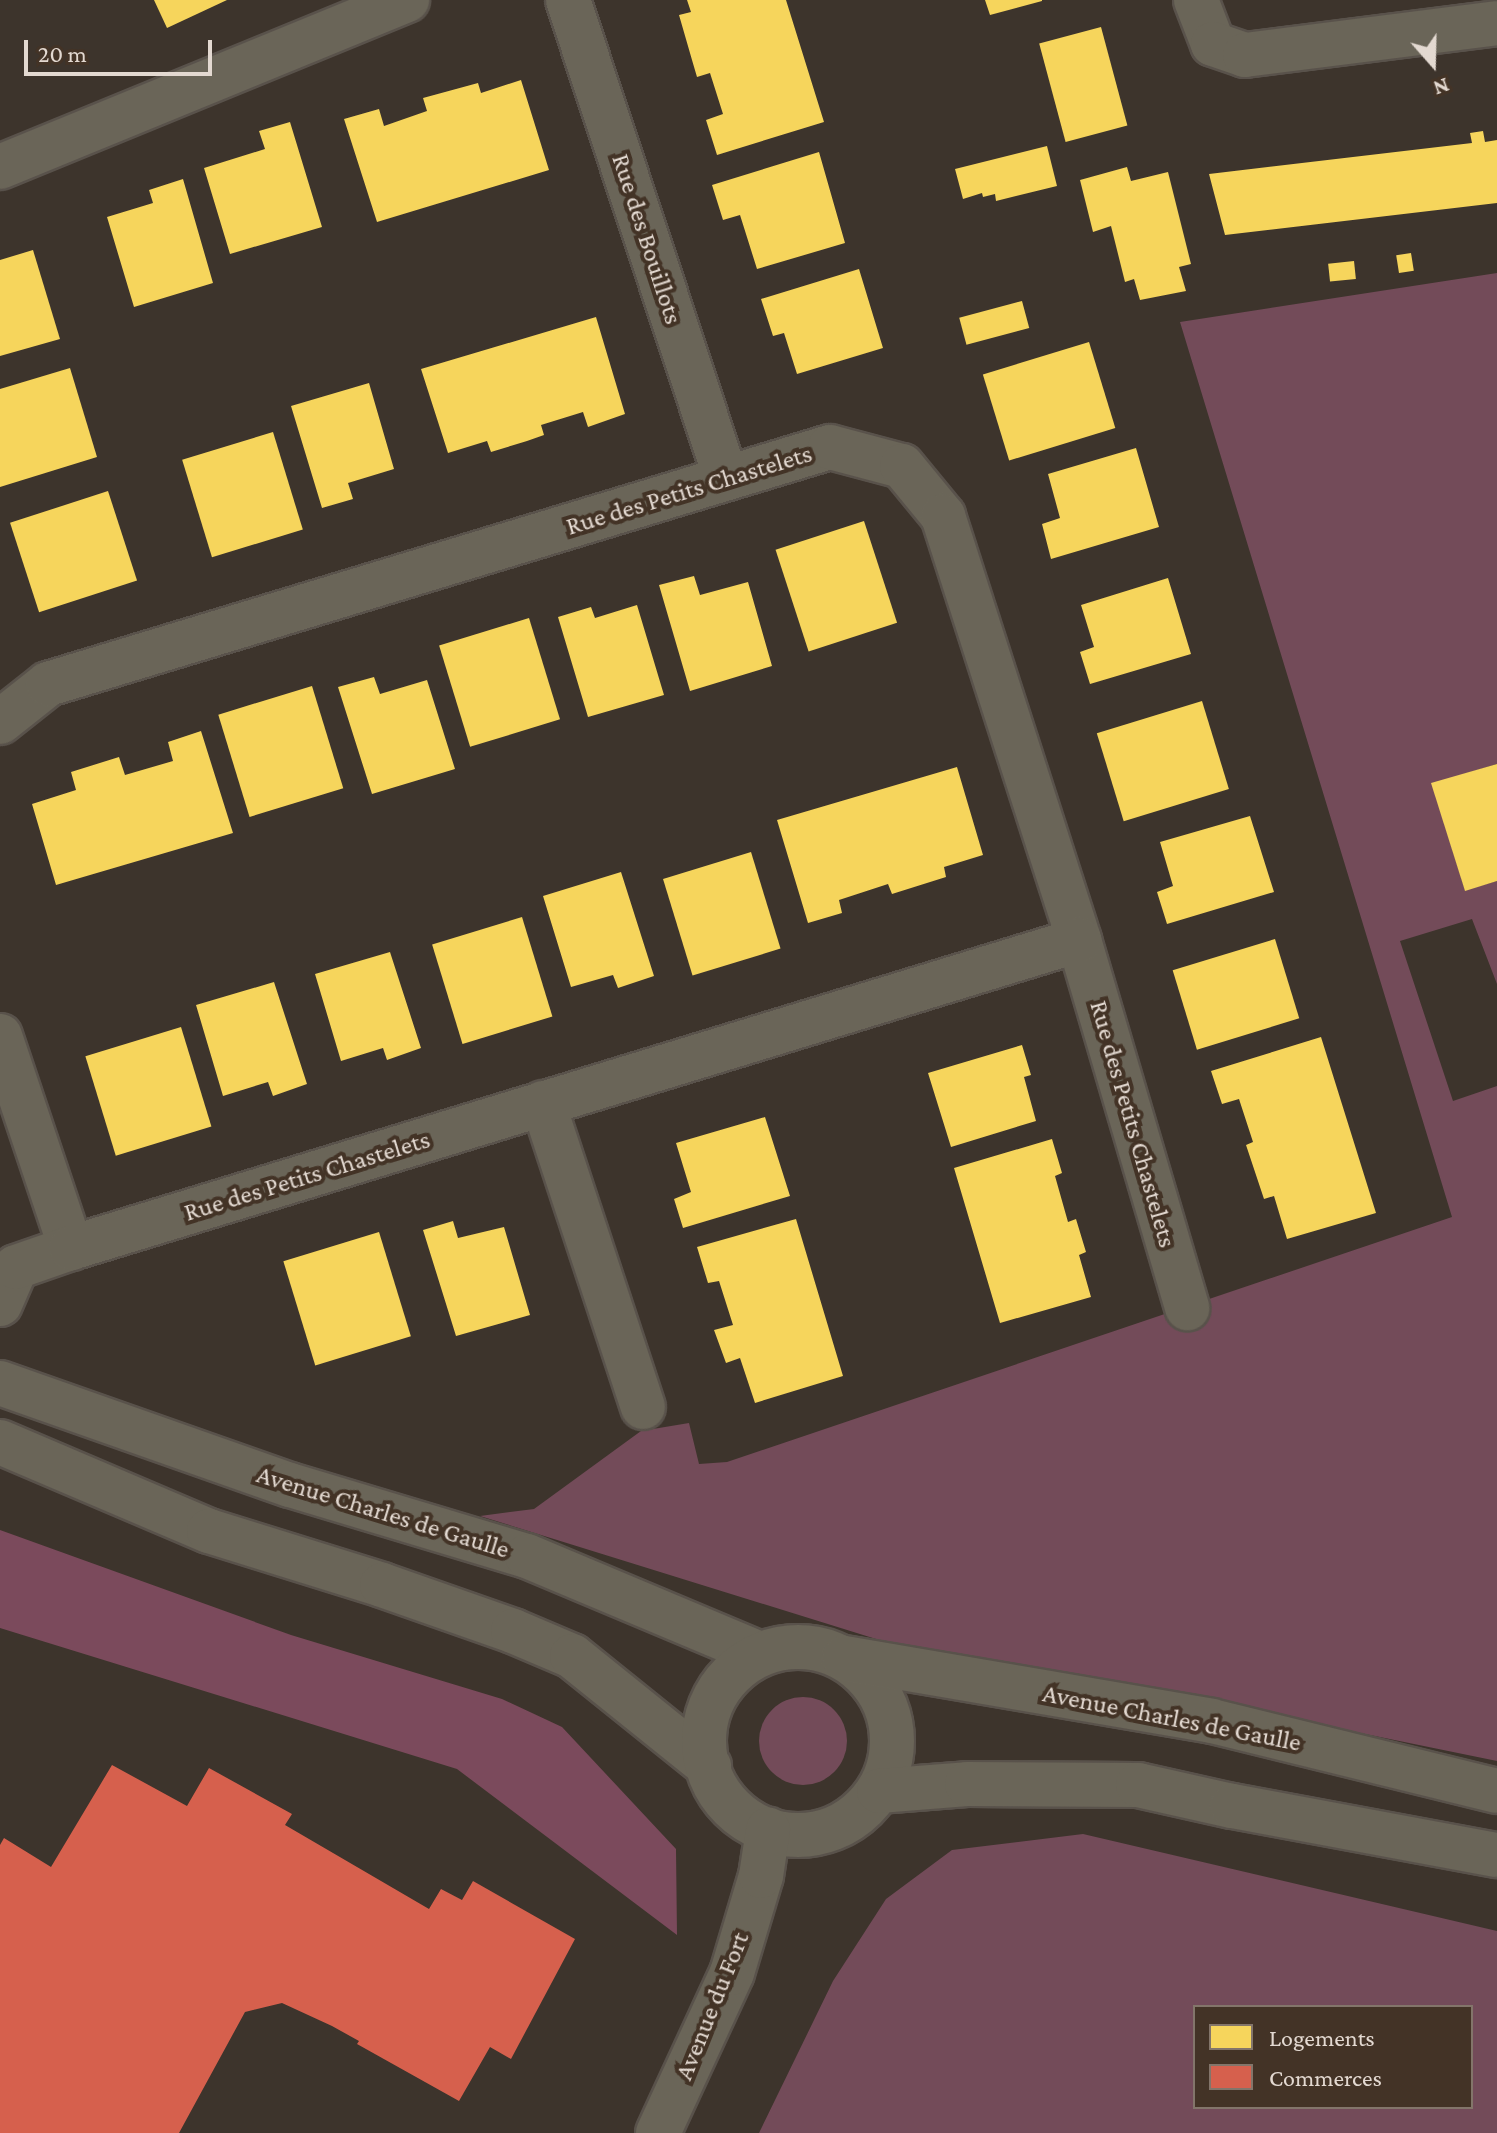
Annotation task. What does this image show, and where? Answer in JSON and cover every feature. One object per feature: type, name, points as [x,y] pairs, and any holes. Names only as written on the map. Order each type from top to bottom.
[{"type":"street","points":[[0,167],[407,0]]},
{"type":"street","name":"Rue des Bouillots","points":[[568,0],[726,478]]},
{"type":"street","points":[[1196,0],[1213,44],[1245,55],[1497,23]]},
{"type":"street","name":"Rue des Petits Chastelets","points":[[2,712],[48,684],[830,447],[902,466],[943,516],[1079,940],[1187,1308]]},
{"type":"street","name":"Rue des Petits Chastelets","points":[[0,1304],[16,1267],[71,1248],[1079,940]]},
{"type":"street","points":[[0,1036],[71,1248]]},
{"type":"street","points":[[543,1103],[643,1407]]},
{"type":"street","name":"Avenue Charles de Gaulle","points":[[0,1383],[290,1485],[527,1556],[760,1654]]},
{"type":"street","points":[[0,1442],[209,1531],[425,1600],[572,1656],[709,1766]]},
{"type":"street","points":[[788,1647],[817,1648],[844,1658],[868,1677],[884,1703],[892,1732],[891,1762],[879,1791],[861,1812],[837,1828],[810,1835],[768,1830],[730,1807],[713,1781],[704,1752],[706,1721],[718,1692],[736,1670],[760,1654],[788,1647]]},
{"type":"street","name":"Avenue Charles de Gaulle","points":[[844,1658],[1212,1721],[1497,1791]]},
{"type":"street","points":[[879,1791],[967,1784],[1138,1785],[1232,1806],[1497,1855]]},
{"type":"street","name":"Avenue du Fort","points":[[658,2133],[732,1973],[761,1876],[768,1830]]},
{"type":"shaded area","points":[[1497,273],[1497,764],[1432,784],[1465,890],[1497,881],[1497,984],[1472,919],[1400,941],[1453,1101],[1497,1086],[1497,1761],[1219,1704],[921,1653],[480,1516],[534,1509],[641,1431],[689,1423],[699,1464],[727,1462],[1452,1217],[1180,322]]},
{"type":"shaded area","points":[[0,1530],[291,1635],[502,1699],[562,1727],[676,1849],[677,1935],[457,1769],[0,1628]]},
{"type":"shaded area","points":[[794,1697],[812,1697],[828,1704],[840,1716],[847,1732],[847,1750],[840,1766],[828,1778],[812,1785],[794,1785],[778,1778],[766,1766],[759,1750],[759,1732],[766,1716],[778,1704]]},
{"type":"shaded area","points":[[1083,1834],[1497,1931],[1497,2133],[759,2133],[833,1981],[886,1899],[952,1850]]},
{"type":"building: Logements","points":[[154,0],[227,0],[167,28]]},
{"type":"building: Logements","points":[[687,0],[786,0],[824,122],[717,155],[706,120],[723,114],[710,73],[697,77],[679,15],[691,12]]},
{"type":"building: Logements","points":[[985,0],[1042,0],[1042,1],[990,15]]},
{"type":"building: Logements","points":[[1101,27],[1127,126],[1066,142],[1039,44]]},
{"type":"building: Logements","points":[[521,80],[549,170],[377,222],[344,119],[379,109],[384,126],[427,111],[423,98],[478,83],[481,93]]},
{"type":"building: Logements","points":[[290,122],[322,227],[230,254],[204,168],[265,149],[259,131]]},
{"type":"building: Logements","points":[[1483,131],[1485,142],[1497,140],[1497,203],[1225,235],[1209,174],[1472,143],[1470,133]]},
{"type":"building: Logements","points":[[1047,146],[1057,186],[996,201],[995,194],[983,197],[982,193],[963,199],[955,169]]},
{"type":"building: Logements","points":[[819,152],[845,243],[757,269],[740,215],[723,220],[712,185]]},
{"type":"building: Logements","points":[[1127,167],[1131,181],[1168,172],[1191,264],[1179,267],[1186,291],[1140,300],[1134,279],[1125,282],[1111,226],[1093,232],[1080,180]]},
{"type":"building: Logements","points":[[183,179],[213,283],[134,307],[107,217],[153,203],[149,190]]},
{"type":"building: Logements","points":[[33,250],[60,339],[0,356],[0,260]]},
{"type":"building: Logements","points":[[1411,253],[1414,271],[1399,273],[1396,255]]},
{"type":"building: Logements","points":[[1354,261],[1356,279],[1330,282],[1328,264]]},
{"type":"building: Logements","points":[[859,269],[883,348],[797,374],[784,333],[773,336],[761,299]]},
{"type":"building: Logements","points":[[1022,301],[1029,328],[966,345],[959,318]]},
{"type":"building: Logements","points":[[596,317],[625,414],[588,427],[583,412],[541,425],[544,435],[491,452],[487,441],[448,453],[421,369]]},
{"type":"building: Logements","points":[[1089,342],[1115,428],[1009,461],[983,374]]},
{"type":"building: Logements","points":[[70,368],[97,457],[0,487],[0,389]]},
{"type":"building: Logements","points":[[369,383],[394,469],[348,483],[353,499],[322,508],[291,406]]},
{"type":"building: Logements","points":[[273,432],[303,530],[212,557],[182,460]]},
{"type":"building: Logements","points":[[1136,448],[1159,527],[1051,559],[1042,524],[1060,518],[1048,474]]},
{"type":"building: Logements","points":[[108,491],[137,580],[39,612],[10,523]]},
{"type":"building: Logements","points":[[864,521],[897,623],[809,652],[776,550]]},
{"type":"building: Logements","points":[[694,576],[700,595],[748,582],[772,666],[690,691],[659,585]]},
{"type":"building: Logements","points":[[1168,578],[1191,654],[1090,684],[1080,652],[1094,647],[1081,605]]},
{"type":"building: Logements","points":[[637,605],[664,695],[588,717],[558,617],[591,607],[595,618]]},
{"type":"building: Logements","points":[[529,618],[560,719],[470,747],[439,645]]},
{"type":"building: Logements","points":[[374,677],[380,694],[427,680],[455,769],[372,794],[338,687]]},
{"type":"building: Logements","points":[[312,686],[343,788],[250,817],[218,715]]},
{"type":"building: Logements","points":[[1202,701],[1229,789],[1124,821],[1097,733]]},
{"type":"building: Logements","points":[[201,731],[233,833],[56,885],[32,804],[76,790],[71,772],[119,757],[125,775],[173,761],[168,742]]},
{"type":"building: Logements","points":[[1497,764],[1497,881],[1465,891],[1431,783]]},
{"type":"building: Logements","points":[[957,767],[983,855],[944,867],[946,877],[892,894],[888,884],[839,900],[842,913],[808,923],[777,820]]},
{"type":"building: Logements","points":[[1250,816],[1274,892],[1167,924],[1157,892],[1173,886],[1160,842]]},
{"type":"building: Logements","points":[[751,852],[781,949],[693,975],[663,879]]},
{"type":"building: Logements","points":[[621,872],[654,976],[618,988],[613,975],[571,987],[543,896]]},
{"type":"building: Logements","points":[[522,917],[552,1016],[463,1044],[432,944]]},
{"type":"building: Logements","points":[[1275,939],[1299,1018],[1197,1050],[1173,970]]},
{"type":"building: Logements","points":[[390,952],[421,1048],[387,1060],[383,1048],[341,1061],[315,974]]},
{"type":"building: Logements","points":[[274,982],[307,1084],[273,1096],[268,1082],[223,1096],[196,1005]]},
{"type":"building: Logements","points":[[181,1027],[211,1126],[116,1156],[85,1056]]},
{"type":"building: Logements","points":[[1321,1037],[1376,1213],[1287,1239],[1274,1196],[1264,1199],[1246,1145],[1253,1142],[1239,1099],[1222,1104],[1211,1071]]},
{"type":"building: Logements","points":[[1022,1045],[1031,1075],[1024,1077],[1036,1121],[951,1147],[928,1073]]},
{"type":"building: Logements","points":[[765,1117],[790,1196],[683,1228],[674,1199],[691,1192],[676,1143]]},
{"type":"building: Logements","points":[[1052,1139],[1062,1173],[1055,1176],[1068,1222],[1076,1219],[1086,1252],[1079,1255],[1091,1297],[1000,1323],[954,1168]]},
{"type":"building: Logements","points":[[796,1219],[843,1376],[755,1403],[740,1358],[726,1363],[714,1330],[733,1325],[719,1281],[708,1283],[697,1247]]},
{"type":"building: Logements","points":[[453,1221],[458,1238],[504,1227],[530,1315],[456,1336],[423,1230]]},
{"type":"building: Logements","points":[[379,1232],[411,1336],[315,1365],[283,1261]]},
{"type":"building: Commerces","points":[[112,1765],[187,1806],[209,1768],[292,1814],[285,1825],[429,1909],[441,1889],[462,1900],[473,1881],[575,1939],[511,2059],[490,2047],[459,2101],[357,2044],[359,2041],[332,2026],[282,2003],[245,2012],[179,2133],[0,2133],[0,1845],[4,1838],[51,1867]]}]
